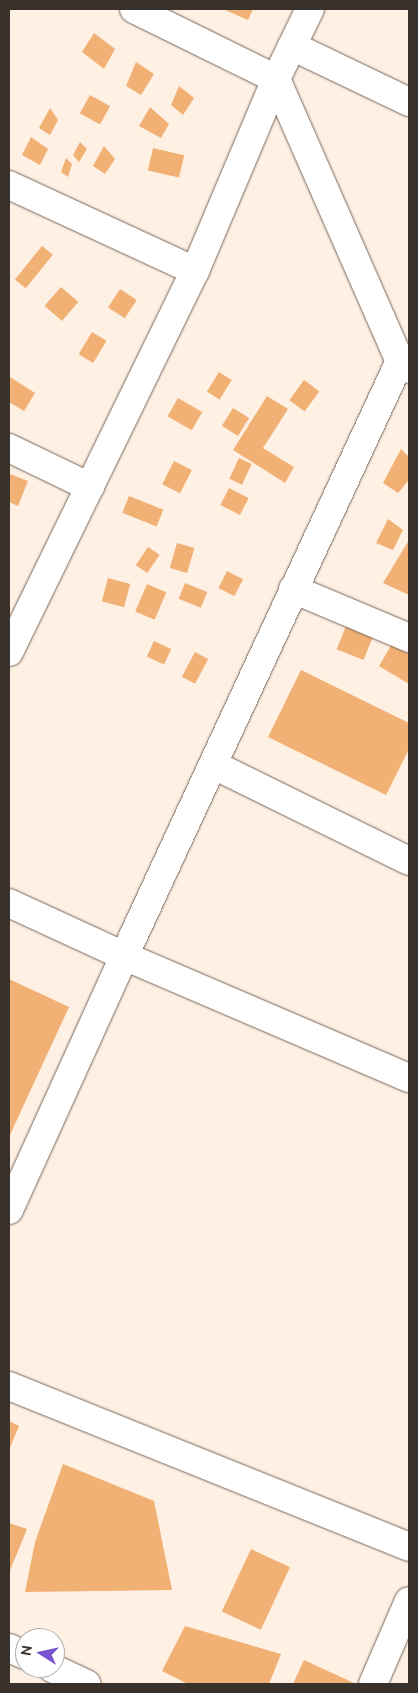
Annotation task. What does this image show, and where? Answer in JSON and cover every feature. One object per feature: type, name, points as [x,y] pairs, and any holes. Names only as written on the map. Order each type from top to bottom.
[{"type":"street","points":[[9,1210],[124,956],[214,765],[293,588],[405,365],[276,79],[134,9]]},
{"type":"street","points":[[9,652],[195,272],[276,79],[310,9]]},
{"type":"street","points":[[292,46],[409,102]]},
{"type":"street","points":[[9,184],[195,272]]},
{"type":"street","points":[[9,448],[90,487]]},
{"type":"street","points":[[293,588],[409,638]]},
{"type":"street","points":[[214,765],[409,862]]},
{"type":"street","points":[[9,904],[124,956],[409,1078]]},
{"type":"street","points":[[9,1386],[409,1547]]},
{"type":"street","points":[[373,1684],[409,1601]]},
{"type":"street","points":[[65,1674],[86,1684]]},
{"type":"building","points":[[223,9],[253,9],[248,20]]},
{"type":"building","points":[[94,33],[115,49],[104,69],[82,52]]},
{"type":"building","points":[[136,62],[154,74],[141,95],[126,86]]},
{"type":"building","points":[[179,86],[194,98],[183,115],[171,105]]},
{"type":"building","points":[[90,95],[110,106],[100,125],[80,113]]},
{"type":"building","points":[[150,107],[169,124],[161,138],[139,126]]},
{"type":"building","points":[[50,108],[58,120],[50,135],[39,128]]},
{"type":"building","points":[[31,137],[48,149],[40,165],[22,155]]},
{"type":"building","points":[[80,142],[87,149],[79,162],[73,155]]},
{"type":"building","points":[[104,146],[115,159],[105,174],[93,166]]},
{"type":"building","points":[[153,148],[184,155],[179,178],[148,170]]},
{"type":"building","points":[[66,158],[72,164],[68,177],[61,172]]},
{"type":"building","points":[[42,246],[53,255],[26,288],[15,279]]},
{"type":"building","points":[[61,287],[78,302],[62,321],[45,306]]},
{"type":"building","points":[[120,289],[137,300],[125,318],[108,307]]},
{"type":"building","points":[[92,332],[107,341],[93,363],[79,354]]},
{"type":"building","points":[[219,372],[232,380],[220,399],[207,392]]},
{"type":"building","points":[[10,377],[35,393],[24,411],[9,402]]},
{"type":"building","points":[[304,380],[319,391],[305,411],[289,400]]},
{"type":"building","points":[[267,396],[288,409],[263,448],[294,467],[285,483],[233,450]]},
{"type":"building","points":[[178,398],[202,412],[192,430],[168,416]]},
{"type":"building","points":[[233,408],[249,418],[238,436],[222,426]]},
{"type":"building","points":[[401,449],[409,457],[409,480],[398,493],[383,483]]},
{"type":"building","points":[[239,458],[252,464],[242,485],[229,479]]},
{"type":"building","points":[[174,461],[192,470],[180,493],[162,484]]},
{"type":"building","points":[[10,474],[28,481],[18,506],[9,502]]},
{"type":"building","points":[[229,488],[249,498],[240,515],[220,505]]},
{"type":"building","points":[[129,496],[163,510],[157,527],[122,513]]},
{"type":"building","points":[[388,519],[403,530],[393,550],[376,543]]},
{"type":"building","points":[[409,540],[409,595],[383,583]]},
{"type":"building","points":[[177,543],[194,548],[187,573],[170,568]]},
{"type":"building","points":[[148,547],[160,555],[147,573],[136,565]]},
{"type":"building","points":[[227,571],[243,579],[234,596],[218,588]]},
{"type":"building","points":[[108,578],[130,584],[124,607],[102,601]]},
{"type":"building","points":[[185,583],[207,592],[201,608],[179,599]]},
{"type":"building","points":[[147,584],[166,592],[155,620],[135,612]]},
{"type":"building","points":[[346,626],[373,637],[364,660],[337,649]]},
{"type":"building","points":[[154,641],[171,649],[164,664],[147,656]]},
{"type":"building","points":[[392,644],[409,654],[409,684],[379,666]]},
{"type":"building","points":[[195,652],[208,659],[195,684],[182,677]]},
{"type":"building","points":[[301,670],[409,723],[409,749],[386,795],[268,737]]},
{"type":"building","points":[[9,979],[69,1007],[9,1137]]},
{"type":"building","points":[[9,1421],[19,1426],[9,1450]]},
{"type":"building","points":[[63,1464],[154,1501],[172,1590],[25,1592],[35,1542]]},
{"type":"building","points":[[9,1523],[27,1529],[9,1573]]},
{"type":"building","points":[[251,1549],[290,1567],[261,1630],[222,1612]]},
{"type":"building","points":[[185,1626],[281,1654],[269,1684],[188,1684],[162,1671]]},
{"type":"building","points":[[304,1660],[356,1684],[293,1684]]}]
